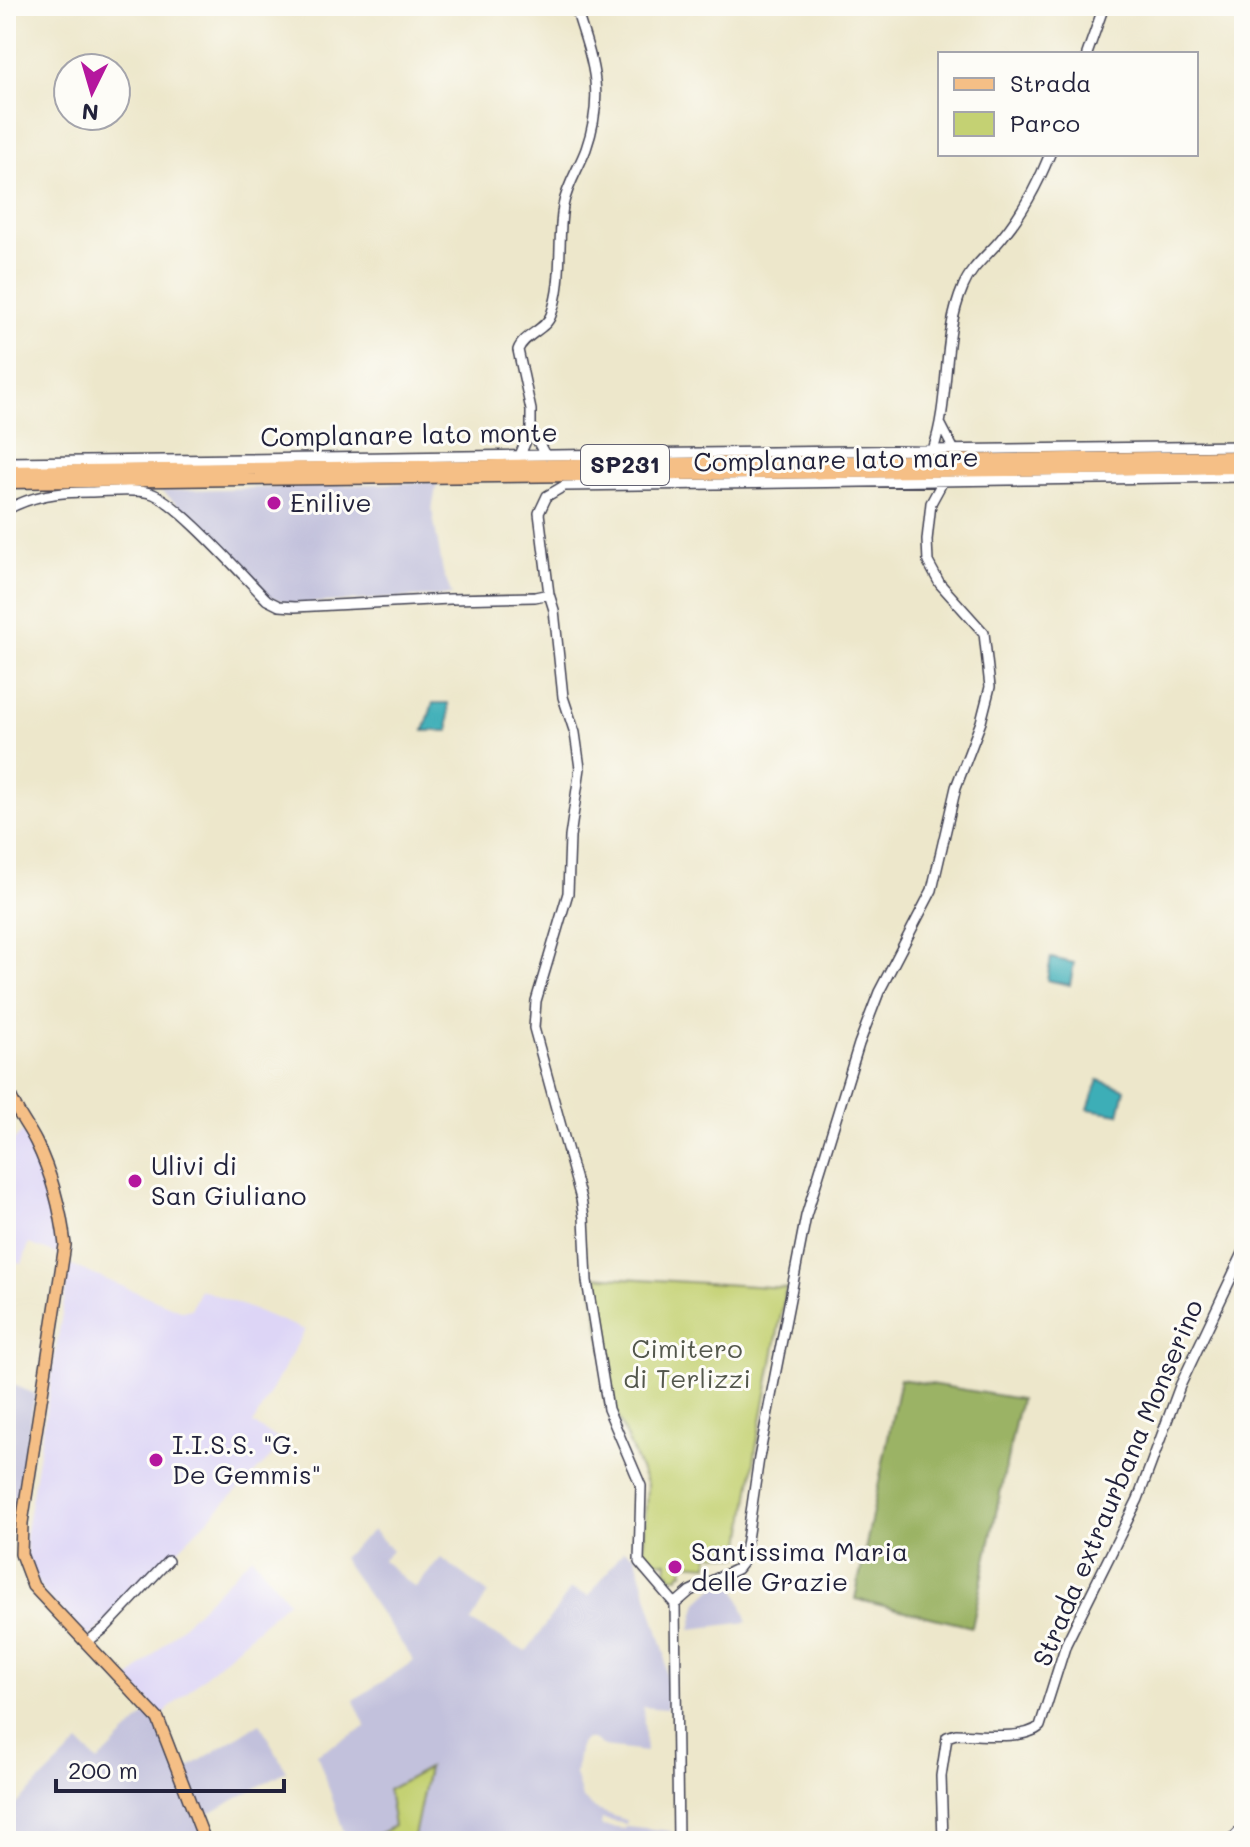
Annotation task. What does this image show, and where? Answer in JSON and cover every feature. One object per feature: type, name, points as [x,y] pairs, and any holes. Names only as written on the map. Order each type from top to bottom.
[{"type":"highway","name":"SP231","points":[[8,480],[1244,457]]},
{"type":"highway","name":"SP231","points":[[8,480],[1244,467]]},
{"type":"main road","points":[[7,1092],[45,1165],[65,1245],[22,1523],[21,1554],[39,1595],[158,1719],[205,1841]]},
{"type":"main road","points":[[6,1111],[20,1116]]},
{"type":"street","points":[[520,455],[531,429],[530,397],[518,350],[522,341],[551,317],[562,258],[563,206],[588,144],[597,96],[595,70],[575,6]]},
{"type":"street","points":[[1088,52],[1104,6]]},
{"type":"street","points":[[933,450],[941,425],[950,345],[963,287],[974,268],[1001,239],[1024,205],[1049,156]]},
{"type":"street","points":[[941,425],[954,450]]},
{"type":"street","points":[[531,429],[545,455]]},
{"type":"street","name":"Complanare lato monte","points":[[6,462],[1244,446]]},
{"type":"street","name":"Complanare lato mare","points":[[675,1604],[642,1566],[638,1553],[641,1486],[608,1409],[587,1281],[581,1199],[534,1028],[536,1001],[570,879],[570,837],[580,768],[575,733],[563,697],[539,513],[547,496],[564,486],[1244,477]]},
{"type":"street","points":[[923,481],[931,503]]},
{"type":"street","points":[[678,1841],[675,1604],[690,1591],[737,1569],[744,1560],[759,1458],[806,1216],[879,992],[932,890],[956,787],[981,722],[990,687],[984,633],[940,584],[929,566],[927,540],[931,503],[943,481]]},
{"type":"street","points":[[6,510],[36,497],[57,493],[142,491],[154,494],[173,507],[267,600],[283,607],[549,594]]},
{"type":"street","name":"Strada extraurbana Monserino","points":[[943,1841],[941,1776],[947,1737],[956,1734],[1019,1735],[1034,1732],[1040,1726],[1066,1644],[1138,1499],[1180,1386],[1244,1251]]},
{"type":"street","points":[[86,1643],[105,1628],[168,1561]]},
{"type":"street","points":[[1230,1841],[1244,1827]]},
{"type":"shaded area","points":[[437,482],[432,510],[443,572],[452,595],[293,604],[270,597],[160,491]]},
{"type":"shaded area","points":[[23,1131],[48,1195],[60,1255],[29,1244],[22,1264],[6,1258],[6,1149]]},
{"type":"shaded area","points":[[70,1265],[183,1311],[191,1309],[200,1289],[305,1330],[253,1424],[285,1443],[88,1636],[41,1589],[28,1561],[25,1537]]},
{"type":"shaded area","points":[[6,1382],[35,1394],[12,1530],[6,1535]]},
{"type":"shaded area","points":[[373,1530],[392,1550],[382,1560],[415,1588],[441,1558],[488,1593],[471,1622],[526,1652],[571,1589],[589,1596],[624,1550],[635,1555],[665,1654],[667,1709],[643,1707],[646,1752],[604,1747],[593,1739],[586,1739],[580,1744],[575,1774],[582,1798],[595,1809],[627,1821],[626,1824],[602,1819],[601,1826],[671,1831],[671,1841],[413,1841],[428,1769],[394,1826],[365,1841],[347,1841],[317,1754],[366,1727],[354,1700],[414,1661],[342,1558]]},
{"type":"shaded area","points":[[252,1556],[288,1601],[162,1715],[129,1679]]},
{"type":"shaded area","points":[[732,1579],[748,1622],[691,1629],[698,1602],[712,1589]]},
{"type":"shaded area","points":[[147,1713],[154,1713],[205,1841],[6,1841],[6,1815],[79,1743],[98,1762]]},
{"type":"shaded area","points":[[260,1723],[286,1771],[202,1818],[185,1770]]},
{"type":"green space","name":"Cimitero di Terlizzi","points":[[591,1276],[786,1288],[757,1442],[740,1557],[709,1554],[708,1565],[684,1563],[683,1573],[679,1577],[669,1576],[670,1572],[666,1572],[667,1562],[643,1560],[647,1485],[612,1404]]},
{"type":"green space","points":[[900,1379],[1020,1399],[972,1627],[855,1599]]},
{"type":"green space","points":[[428,1768],[413,1841],[365,1841],[394,1826],[388,1790]]},
{"type":"water","points":[[433,703],[448,703],[449,731],[424,731]]},
{"type":"water","points":[[1051,958],[1074,963],[1070,985],[1047,980]]},
{"type":"water","points":[[1098,1080],[1125,1089],[1119,1114],[1088,1109]]},
{"type":"place","name":"Enilive","points":[[274,503]]},
{"type":"place","name":"Ulivi di San Giuliano","points":[[135,1181]]},
{"type":"place","name":"I.I.S.S. \"G. De Gemmis\"","points":[[156,1460]]},
{"type":"place","name":"Santissima Maria delle Grazie","points":[[675,1567]]}]
